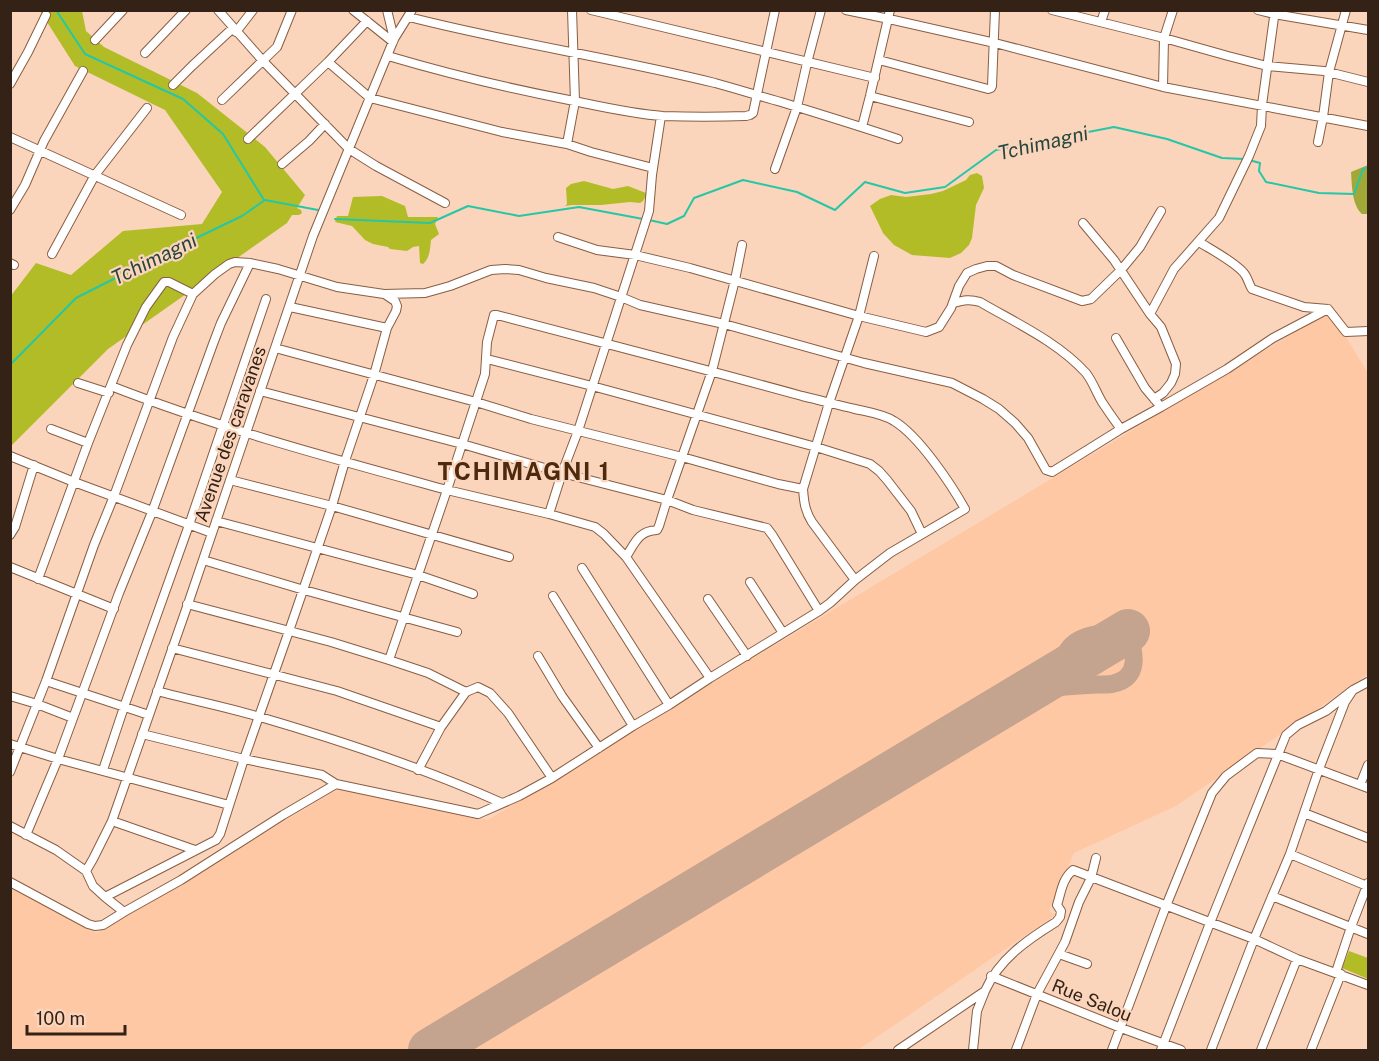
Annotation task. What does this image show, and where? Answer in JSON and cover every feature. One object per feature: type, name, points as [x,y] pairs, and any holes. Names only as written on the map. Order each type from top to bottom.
[{"type":"street","points":[[95,40],[123,10]]},
{"type":"street","points":[[146,53],[186,10]]},
{"type":"street","points":[[218,10],[263,61],[349,149],[445,203]]},
{"type":"street","points":[[173,85],[235,30],[253,10]]},
{"type":"street","points":[[222,100],[277,47],[292,10]]},
{"type":"street","points":[[353,10],[394,41]]},
{"type":"street","points":[[387,10],[394,41]]},
{"type":"street","points":[[567,144],[575,101],[572,10]]},
{"type":"street","points":[[591,10],[875,78]]},
{"type":"street","points":[[388,56],[500,86],[618,110],[661,116],[746,116],[753,113],[775,10]]},
{"type":"street","points":[[775,169],[797,107],[821,10]]},
{"type":"street","points":[[846,10],[890,15],[1163,87],[1368,126]]},
{"type":"street","points":[[879,60],[991,88],[995,10]]},
{"type":"street","points":[[1052,10],[1267,66],[1329,72],[1368,82]]},
{"type":"street","points":[[1101,22],[1105,10]]},
{"type":"street","points":[[1163,87],[1164,38],[1173,10]]},
{"type":"street","points":[[1258,10],[1368,30]]},
{"type":"street","points":[[1318,142],[1329,72],[1346,10]]},
{"type":"street","points":[[1150,314],[1174,269],[1219,218],[1249,156],[1261,126],[1274,12]]},
{"type":"street","points":[[410,14],[464,31],[715,83],[898,139]]},
{"type":"street","name":"Avenue des caravanes","points":[[86,871],[112,821],[313,236],[394,41],[410,14]]},
{"type":"street","points":[[10,84],[46,15]]},
{"type":"street","points":[[862,127],[890,15]]},
{"type":"street","points":[[248,139],[367,21]]},
{"type":"street","points":[[328,62],[370,98],[502,132],[567,144],[653,168]]},
{"type":"street","points":[[10,210],[83,70]]},
{"type":"street","points":[[870,96],[969,122]]},
{"type":"street","points":[[52,254],[95,176],[147,108]]},
{"type":"street","points":[[549,514],[649,212],[661,116]]},
{"type":"street","points":[[282,164],[309,141],[325,123]]},
{"type":"street","points":[[10,137],[181,215]]},
{"type":"street","points":[[558,237],[597,250],[635,255],[926,332],[939,327],[954,303],[959,286],[967,273],[987,266],[996,266],[1023,279],[1082,301],[1090,299],[1140,247],[1161,211]]},
{"type":"street","points":[[1083,223],[1161,327],[1176,364],[1171,383],[1154,399]]},
{"type":"street","points":[[1199,242],[1240,269],[1246,275],[1252,289],[1304,307],[1328,309],[1346,332],[1368,331]]},
{"type":"street","points":[[626,557],[638,537],[643,533],[657,530],[659,526],[712,371],[735,280],[741,245]]},
{"type":"street","points":[[855,580],[806,512],[803,489],[859,316],[874,256]]},
{"type":"street","points":[[26,835],[58,759],[221,323],[250,263]]},
{"type":"street","points":[[10,772],[173,337],[193,294],[214,274],[229,264],[250,263],[337,286],[384,294],[425,293],[491,270],[505,269],[519,270],[594,288],[640,305],[724,324],[844,357],[952,383],[999,410],[1015,423],[1028,438],[1049,472],[1227,369],[1274,338],[1328,309]]},
{"type":"street","points":[[38,579],[88,443],[127,345],[146,307],[164,282],[169,282],[193,294]]},
{"type":"street","points":[[105,897],[218,838],[332,506],[387,327],[396,311],[395,301],[384,294]]},
{"type":"street","points":[[103,770],[224,426],[266,299]]},
{"type":"street","points":[[954,303],[963,300],[980,302],[1063,353],[1092,382],[1103,404],[1121,429]]},
{"type":"street","points":[[290,306],[387,327]]},
{"type":"street","points":[[142,734],[322,775],[336,784],[478,814],[552,778],[669,705],[819,611],[890,553],[965,509],[931,458],[902,426],[886,416],[494,315],[487,342],[485,374],[389,660]]},
{"type":"street","points":[[1116,339],[1145,388],[1161,406]]},
{"type":"street","points":[[275,348],[531,419],[803,489]]},
{"type":"street","points":[[487,359],[816,447],[870,464],[887,480],[911,512],[922,534]]},
{"type":"street","points":[[78,383],[150,401],[246,433],[447,490],[595,527],[626,557],[710,678]]},
{"type":"street","points":[[260,391],[666,500],[693,510],[763,526],[773,536],[819,611]]},
{"type":"street","points":[[51,429],[88,443]]},
{"type":"street","points":[[10,456],[212,533]]},
{"type":"street","points":[[10,536],[34,465]]},
{"type":"street","points":[[230,480],[432,533],[509,556]]},
{"type":"street","points":[[216,521],[418,575],[473,594]]},
{"type":"street","points":[[203,560],[457,632]]},
{"type":"street","points":[[10,567],[114,609]]},
{"type":"street","points":[[582,568],[669,705]]},
{"type":"street","points":[[750,582],[783,633]]},
{"type":"street","points":[[553,596],[633,726]]},
{"type":"street","points":[[708,599],[747,656]]},
{"type":"street","points":[[188,604],[389,660],[428,673],[466,692]]},
{"type":"street","points":[[172,648],[337,691],[441,728]]},
{"type":"street","points":[[538,656],[562,696],[599,748]]},
{"type":"street","points":[[46,681],[149,715]]},
{"type":"street","points":[[1162,1047],[1286,735],[1298,725],[1326,711],[1353,690],[1368,682]]},
{"type":"street","points":[[418,770],[441,728],[466,692],[477,687],[490,693],[508,713],[552,778]]},
{"type":"street","points":[[1211,1050],[1290,854],[1345,702],[1353,690]]},
{"type":"street","points":[[157,691],[259,717],[382,755],[502,803]]},
{"type":"street","points":[[10,696],[73,718]]},
{"type":"street","points":[[10,744],[229,805]]},
{"type":"street","points":[[1112,1050],[1166,906],[1212,793],[1226,776],[1257,753],[1278,754],[1364,787],[1368,765]]},
{"type":"street","points":[[10,882],[95,926],[103,926],[336,784]]},
{"type":"street","points":[[1304,813],[1368,838]]},
{"type":"street","points":[[112,821],[195,850]]},
{"type":"street","points":[[10,826],[56,850],[86,871],[93,886],[124,912]]},
{"type":"street","points":[[1290,854],[1368,885],[1351,927],[1338,973],[1311,1050]]},
{"type":"street","points":[[1017,1050],[1037,994],[1065,942],[1079,902],[1091,878],[1096,858]]},
{"type":"street","points":[[973,1050],[977,1011],[991,976],[1019,946],[1060,918],[1061,911],[1057,905],[1066,876],[1072,870],[1368,985]]},
{"type":"street","points":[[1272,896],[1368,934]]},
{"type":"street","points":[[1059,954],[1088,964]]},
{"type":"street","points":[[1261,1050],[1297,958]]},
{"type":"street","name":"Rue Salou","points":[[991,976],[1121,1028],[1162,1047],[1181,1050]]},
{"type":"street","points":[[898,1050],[985,991]]},
{"type":"shaded area","points":[[1330,311],[1368,373],[1368,674],[1176,806],[1074,853],[1049,911],[1055,915],[858,1050],[11,1050],[10,886],[97,933],[338,789],[402,800],[488,820]]},
{"type":"green space","points":[[40,11],[82,11],[86,31],[104,47],[197,93],[265,147],[305,195],[297,208],[302,213],[292,215],[287,223],[108,349],[11,446],[10,297],[36,263],[71,275],[123,231],[202,224],[222,192],[165,110],[75,66]]},
{"type":"green space","points":[[1368,165],[1368,214],[1362,214],[1354,200],[1351,172]]},
{"type":"green space","points":[[977,173],[982,176],[984,188],[976,205],[972,238],[961,253],[950,258],[912,255],[894,245],[883,233],[870,206],[891,195],[906,197],[943,191]]},
{"type":"green space","points":[[584,181],[613,189],[628,186],[646,193],[646,196],[640,203],[565,206],[567,204],[566,188],[571,184]]},
{"type":"green space","points":[[382,196],[405,206],[408,217],[438,217],[435,224],[439,234],[431,240],[428,256],[423,264],[420,263],[419,246],[407,251],[390,249],[365,240],[352,226],[335,222],[337,216],[348,216],[353,197]]},
{"type":"green space","points":[[1349,951],[1368,958],[1368,979],[1342,968]]},
{"type":"waterway","points":[[56,10],[85,54],[183,99],[223,134],[264,200]]},
{"type":"waterway","name":"Tchimagni","points":[[649,220],[667,224],[684,216],[694,198],[743,180],[797,192],[835,210],[865,182],[905,193],[945,187],[996,150],[1114,127],[1167,139],[1222,158],[1244,159]]},
{"type":"waterway","name":"Tchimagni","points":[[1249,160],[1260,163],[1259,171],[1266,182],[1319,193],[1354,194],[1363,169],[1368,168]]},
{"type":"waterway","name":"Tchimagni","points":[[10,365],[76,298],[242,216],[265,200],[318,210]]},
{"type":"waterway","name":"Tchimagni","points":[[335,219],[430,223],[468,206],[519,216],[579,207],[643,219]]},
{"type":"taxiway","points":[[1032,689],[1112,684],[1121,681],[1128,676],[1134,664],[1133,648],[1128,631],[1101,633],[1075,642],[1065,656],[1062,671]]},
{"type":"taxiway","points":[[447,1040],[453,1050]]},
{"type":"runway","points":[[430,1050],[1128,631]]},
{"type":"district","name":"TCHIMAGNI 1","points":[[524,471]]}]
